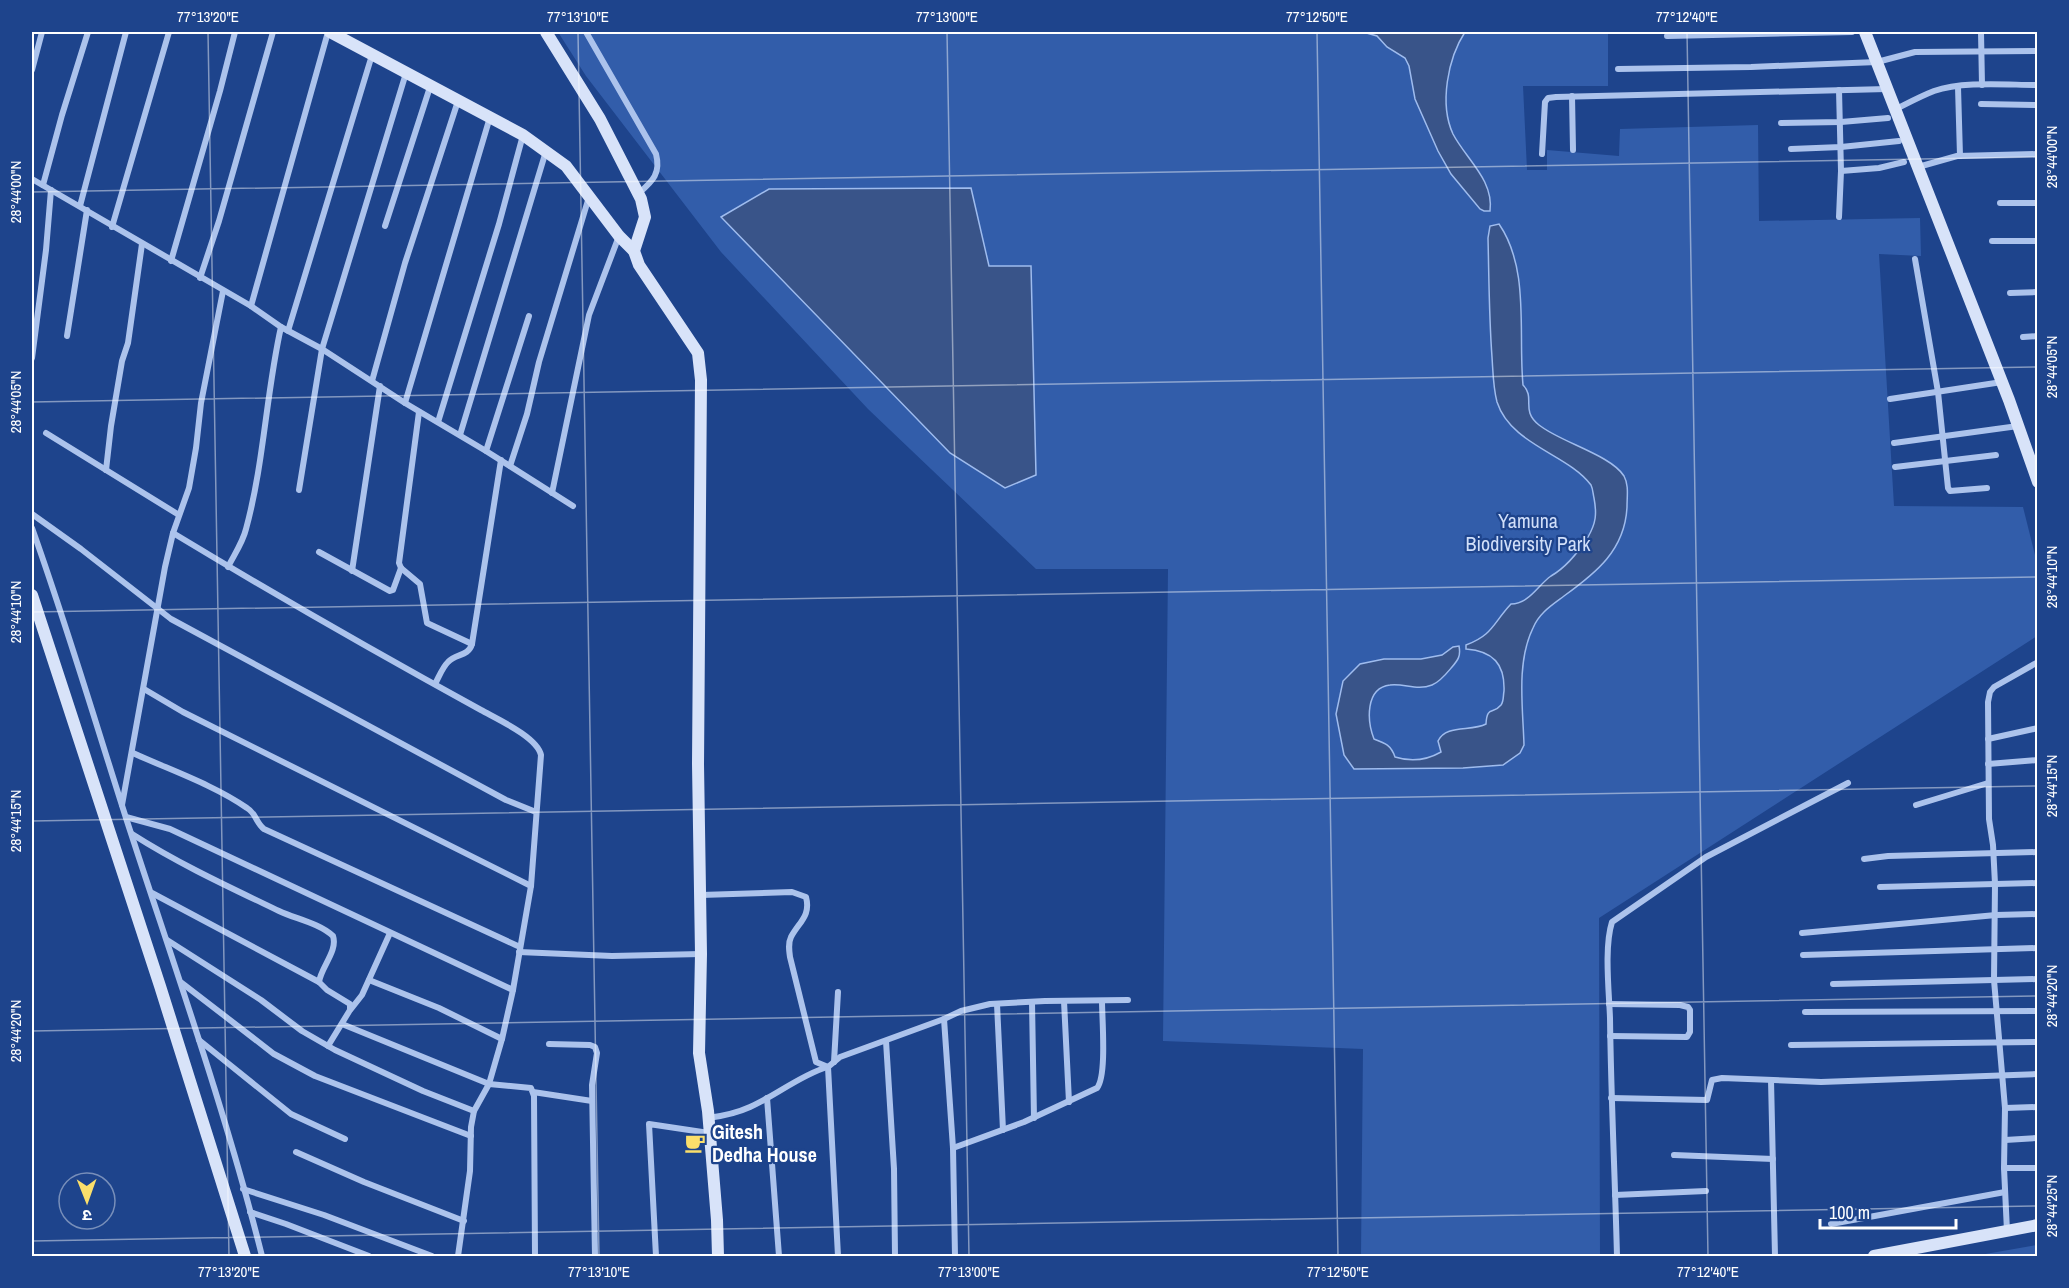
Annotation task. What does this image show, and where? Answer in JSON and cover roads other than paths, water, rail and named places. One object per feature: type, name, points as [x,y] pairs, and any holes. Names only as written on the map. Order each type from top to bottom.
[{"type":"street","points":[[32,70],[42,32]]},
{"type":"street","points":[[43,185],[88,32]]},
{"type":"street","points":[[67,336],[83,208],[126,32]]},
{"type":"street","points":[[112,227],[169,32]]},
{"type":"street","points":[[171,261],[235,32]]},
{"type":"street","points":[[200,278],[219,221],[273,32]]},
{"type":"street","points":[[251,306],[329,32],[523,135],[566,166],[619,236],[634,251],[639,265],[698,353],[701,376],[698,753],[701,954],[699,1053],[708,1118],[717,1220],[717,1257]]},
{"type":"street","points":[[546,32],[600,119],[638,194],[645,217],[634,251]]},
{"type":"street","points":[[586,32],[656,154],[658,164],[655,176],[638,194]]},
{"type":"street","points":[[1667,36],[1852,32]]},
{"type":"street","points":[[1865,32],[1887,89],[1892,114],[1918,167],[2002,382],[2037,482]]},
{"type":"street","points":[[1982,32],[1982,85]]},
{"type":"street","points":[[1618,69],[1877,62],[1914,52],[2037,51]]},
{"type":"street","points":[[288,331],[372,54]]},
{"type":"street","points":[[299,490],[322,349],[406,73]]},
{"type":"street","points":[[1781,123],[1841,122],[1892,114],[1935,91],[1958,87],[2037,85]]},
{"type":"street","points":[[385,226],[430,87]]},
{"type":"street","points":[[1956,157],[1958,87]]},
{"type":"street","points":[[1542,154],[1545,102],[1548,98],[1556,96],[1887,89]]},
{"type":"street","points":[[1839,90],[1841,122],[1839,217]]},
{"type":"street","points":[[1572,96],[1573,150]]},
{"type":"street","points":[[372,381],[405,264],[458,101]]},
{"type":"street","points":[[1981,104],[2037,105]]},
{"type":"street","points":[[405,403],[490,117]]},
{"type":"street","points":[[438,422],[499,224],[523,135]]},
{"type":"street","points":[[1791,149],[1899,141]]},
{"type":"street","points":[[460,435],[546,150]]},
{"type":"street","points":[[1918,167],[1956,157],[2037,154]]},
{"type":"street","points":[[1841,171],[1879,168],[1904,162]]},
{"type":"street","points":[[32,178],[112,227],[251,306],[281,327],[322,349],[573,506]]},
{"type":"street","points":[[32,358],[51,190]]},
{"type":"street","points":[[510,466],[589,197]]},
{"type":"street","points":[[2000,203],[2037,203]]},
{"type":"street","points":[[552,493],[589,315],[619,236]]},
{"type":"street","points":[[1992,241],[2037,240]]},
{"type":"street","points":[[106,470],[111,426],[122,361],[128,343],[142,244]]},
{"type":"street","points":[[1915,259],[1938,392],[1949,490],[1987,488]]},
{"type":"street","points":[[122,806],[173,533],[189,488],[201,403],[223,291]]},
{"type":"street","points":[[2010,292],[2037,292]]},
{"type":"street","points":[[486,451],[529,316]]},
{"type":"street","points":[[228,567],[246,531],[281,327]]},
{"type":"street","points":[[2023,337],[2037,336]]},
{"type":"street","points":[[1890,399],[2002,382]]},
{"type":"street","points":[[352,571],[380,386]]},
{"type":"street","points":[[319,552],[390,591],[401,568],[400,556],[420,411]]},
{"type":"street","points":[[1894,443],[2018,426]]},
{"type":"street","points":[[45,433],[178,515]]},
{"type":"street","points":[[1895,467],[1996,455]]},
{"type":"street","points":[[435,684],[450,660],[470,651],[501,460]]},
{"type":"street","points":[[32,514],[171,619],[506,800],[536,812]]},
{"type":"street","points":[[32,528],[181,983],[262,1257]]},
{"type":"street","points":[[173,533],[304,611],[535,742],[540,749],[531,886],[502,1039],[489,1084],[474,1111],[470,1171],[458,1257]]},
{"type":"street","points":[[401,568],[420,584],[427,623],[472,644]]},
{"type":"street","points":[[32,594],[160,986],[244,1257]]},
{"type":"street","points":[[2007,1231],[2003,1132],[2005,1108],[1995,1013],[1996,915],[1994,854],[1989,829],[1988,702],[1990,692],[1994,687],[2037,662]]},
{"type":"street","points":[[144,689],[183,712],[531,886]]},
{"type":"street","points":[[1988,739],[2037,728]]},
{"type":"street","points":[[133,753],[249,808],[254,813],[258,825],[264,829],[520,950],[612,956],[701,954]]},
{"type":"street","points":[[1988,764],[2037,760]]},
{"type":"street","points":[[1617,1257],[1609,1004],[1609,934],[1612,922],[1706,857],[1848,783]]},
{"type":"street","points":[[1916,805],[1988,783]]},
{"type":"street","points":[[126,817],[170,829],[513,990]]},
{"type":"street","points":[[131,834],[174,859],[296,919],[327,930],[335,940],[319,982]]},
{"type":"street","points":[[1864,859],[1888,856],[2037,852]]},
{"type":"street","points":[[1880,887],[2037,883]]},
{"type":"street","points":[[151,892],[319,982],[350,1004],[351,1010]]},
{"type":"street","points":[[700,895],[792,892],[806,897],[808,909],[806,917],[791,938],[790,957],[816,1062],[831,1065]]},
{"type":"street","points":[[1802,933],[1996,915],[2037,914]]},
{"type":"street","points":[[328,1046],[362,995],[390,933]]},
{"type":"street","points":[[167,939],[261,1000],[302,1031],[328,1046],[423,1091],[474,1111]]},
{"type":"street","points":[[1803,955],[2037,948]]},
{"type":"street","points":[[1833,984],[2037,979]]},
{"type":"street","points":[[369,980],[439,1008],[502,1039]]},
{"type":"street","points":[[181,983],[274,1054],[315,1076],[471,1136]]},
{"type":"street","points":[[838,992],[831,1065],[838,1257]]},
{"type":"street","points":[[708,1118],[749,1108],[813,1072],[831,1065],[840,1058],[961,1011],[997,1004],[1128,1000]]},
{"type":"street","points":[[1064,1001],[1070,1102]]},
{"type":"street","points":[[953,1148],[1034,1118],[1098,1088],[1101,1084],[1102,1001]]},
{"type":"street","points":[[1032,1002],[1034,1118]]},
{"type":"street","points":[[997,1004],[1003,1130]]},
{"type":"street","points":[[1609,1004],[1680,1005],[1689,1007],[1690,1010],[1690,1032],[1687,1037],[1610,1036]]},
{"type":"street","points":[[1805,1012],[1995,1013],[2037,1011]]},
{"type":"street","points":[[944,1019],[953,1148],[955,1257]]},
{"type":"street","points":[[342,1024],[489,1084],[528,1087],[533,1092],[592,1101]]},
{"type":"street","points":[[198,1040],[291,1114],[345,1139]]},
{"type":"street","points":[[886,1041],[894,1169],[895,1257]]},
{"type":"street","points":[[1791,1045],[2037,1042]]},
{"type":"street","points":[[549,1044],[595,1047],[597,1053],[592,1085],[595,1257]]},
{"type":"street","points":[[1611,1098],[1704,1100],[1709,1098],[1711,1083],[1714,1079],[1821,1082],[2037,1074]]},
{"type":"street","points":[[1771,1080],[1774,1257]]},
{"type":"street","points":[[533,1092],[535,1257]]},
{"type":"street","points":[[767,1098],[779,1257]]},
{"type":"street","points":[[2005,1108],[2037,1107]]},
{"type":"street","points":[[656,1257],[649,1124],[709,1132]]},
{"type":"street","points":[[2005,1140],[2037,1138]]},
{"type":"street","points":[[296,1152],[364,1182],[464,1221]]},
{"type":"street","points":[[1674,1155],[1773,1159]]},
{"type":"street","points":[[2004,1168],[2037,1168]]},
{"type":"street","points":[[243,1189],[324,1215],[432,1257]]},
{"type":"street","points":[[1615,1195],[1706,1191]]},
{"type":"street","points":[[1831,1224],[2005,1192]]},
{"type":"street","points":[[250,1212],[369,1257]]},
{"type":"street","points":[[1874,1257],[2037,1225]]},
{"type":"place","name":"Gitesh Dedha House","points":[[695,1143]]},
{"type":"park label","name":"Yamuna Biodiversity Park","points":[[1528,532]]}]
